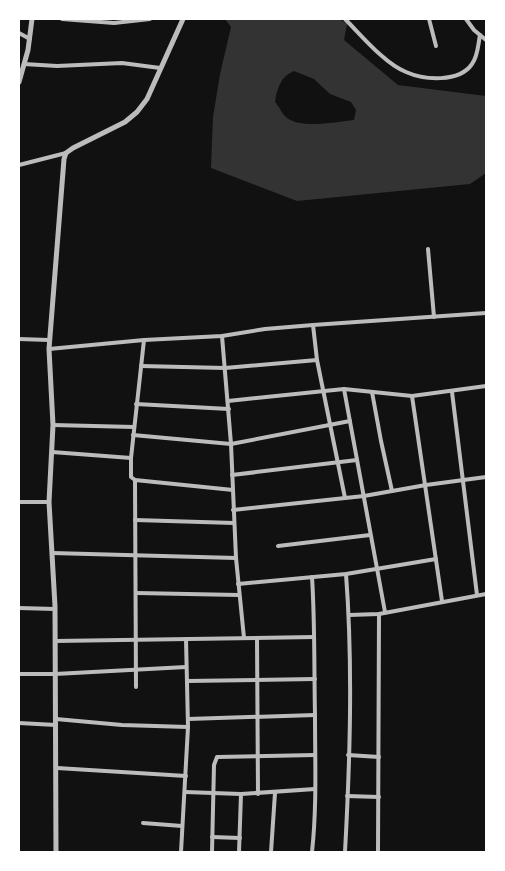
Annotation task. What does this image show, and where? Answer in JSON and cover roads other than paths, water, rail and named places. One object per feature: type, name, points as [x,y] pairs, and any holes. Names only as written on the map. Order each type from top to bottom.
[{"type":"street","points":[[19,82],[30,38],[32,19]]},
{"type":"street","points":[[62,19],[110,21],[150,19]]},
{"type":"street","points":[[19,166],[66,153],[124,122],[137,112],[147,99],[183,19]]},
{"type":"street","points":[[345,19],[365,40],[394,65],[406,72],[429,77],[451,77],[464,72],[471,66],[476,56],[480,35]]},
{"type":"street","points":[[430,19],[436,46]]},
{"type":"street","points":[[466,19],[468,24],[486,40]]},
{"type":"street","points":[[19,33],[30,38]]},
{"type":"street","points":[[24,64],[64,66],[122,63],[160,68]]},
{"type":"street","points":[[56,852],[55,609],[50,502],[53,425],[49,340],[63,168],[66,153]]},
{"type":"street","points":[[428,248],[434,317]]},
{"type":"street","points":[[49,349],[144,340],[222,336],[265,329],[313,325],[486,313]]},
{"type":"street","points":[[313,325],[345,498]]},
{"type":"street","points":[[222,336],[229,409],[236,558],[244,638]]},
{"type":"street","points":[[19,339],[49,340]]},
{"type":"street","points":[[144,340],[133,435],[131,477],[135,480],[233,490]]},
{"type":"street","points":[[141,366],[225,368],[318,360]]},
{"type":"street","points":[[228,402],[324,390],[344,389],[412,396],[486,386]]},
{"type":"street","points":[[344,389],[385,612]]},
{"type":"street","points":[[372,392],[380,441],[392,491]]},
{"type":"street","points":[[452,392],[477,595]]},
{"type":"street","points":[[412,396],[442,600]]},
{"type":"street","points":[[136,404],[229,409]]},
{"type":"street","points":[[133,435],[231,444],[331,423],[350,421]]},
{"type":"street","points":[[53,425],[134,427]]},
{"type":"street","points":[[52,452],[131,458]]},
{"type":"street","points":[[232,475],[357,460]]},
{"type":"street","points":[[233,510],[364,496],[486,477]]},
{"type":"street","points":[[135,480],[136,687]]},
{"type":"street","points":[[19,502],[50,502]]},
{"type":"street","points":[[136,520],[234,523]]},
{"type":"street","points":[[278,546],[370,535]]},
{"type":"street","points":[[52,553],[236,558]]},
{"type":"street","points":[[238,584],[346,574],[436,559]]},
{"type":"street","points":[[345,852],[349,615],[346,574]]},
{"type":"street","points":[[312,577],[315,715],[315,824],[312,852]]},
{"type":"street","points":[[136,593],[239,595]]},
{"type":"street","points":[[349,615],[378,614],[442,600],[486,594]]},
{"type":"street","points":[[19,608],[55,609]]},
{"type":"street","points":[[378,614],[378,852]]},
{"type":"street","points":[[55,641],[314,637]]},
{"type":"street","points":[[257,638],[258,794]]},
{"type":"street","points":[[181,852],[188,728],[186,639]]},
{"type":"street","points":[[19,674],[56,674],[186,667]]},
{"type":"street","points":[[187,681],[314,679]]},
{"type":"street","points":[[188,719],[315,715]]},
{"type":"street","points":[[19,723],[56,722],[188,728]]},
{"type":"street","points":[[212,852],[214,764],[217,757],[315,754]]},
{"type":"street","points":[[348,755],[379,757]]},
{"type":"street","points":[[57,768],[186,776]]},
{"type":"street","points":[[185,792],[258,794],[315,789]]},
{"type":"street","points":[[271,852],[275,793]]},
{"type":"street","points":[[239,852],[241,794]]},
{"type":"street","points":[[347,796],[379,797]]},
{"type":"street","points":[[143,824],[182,826]]},
{"type":"street","points":[[212,837],[240,838]]}]
